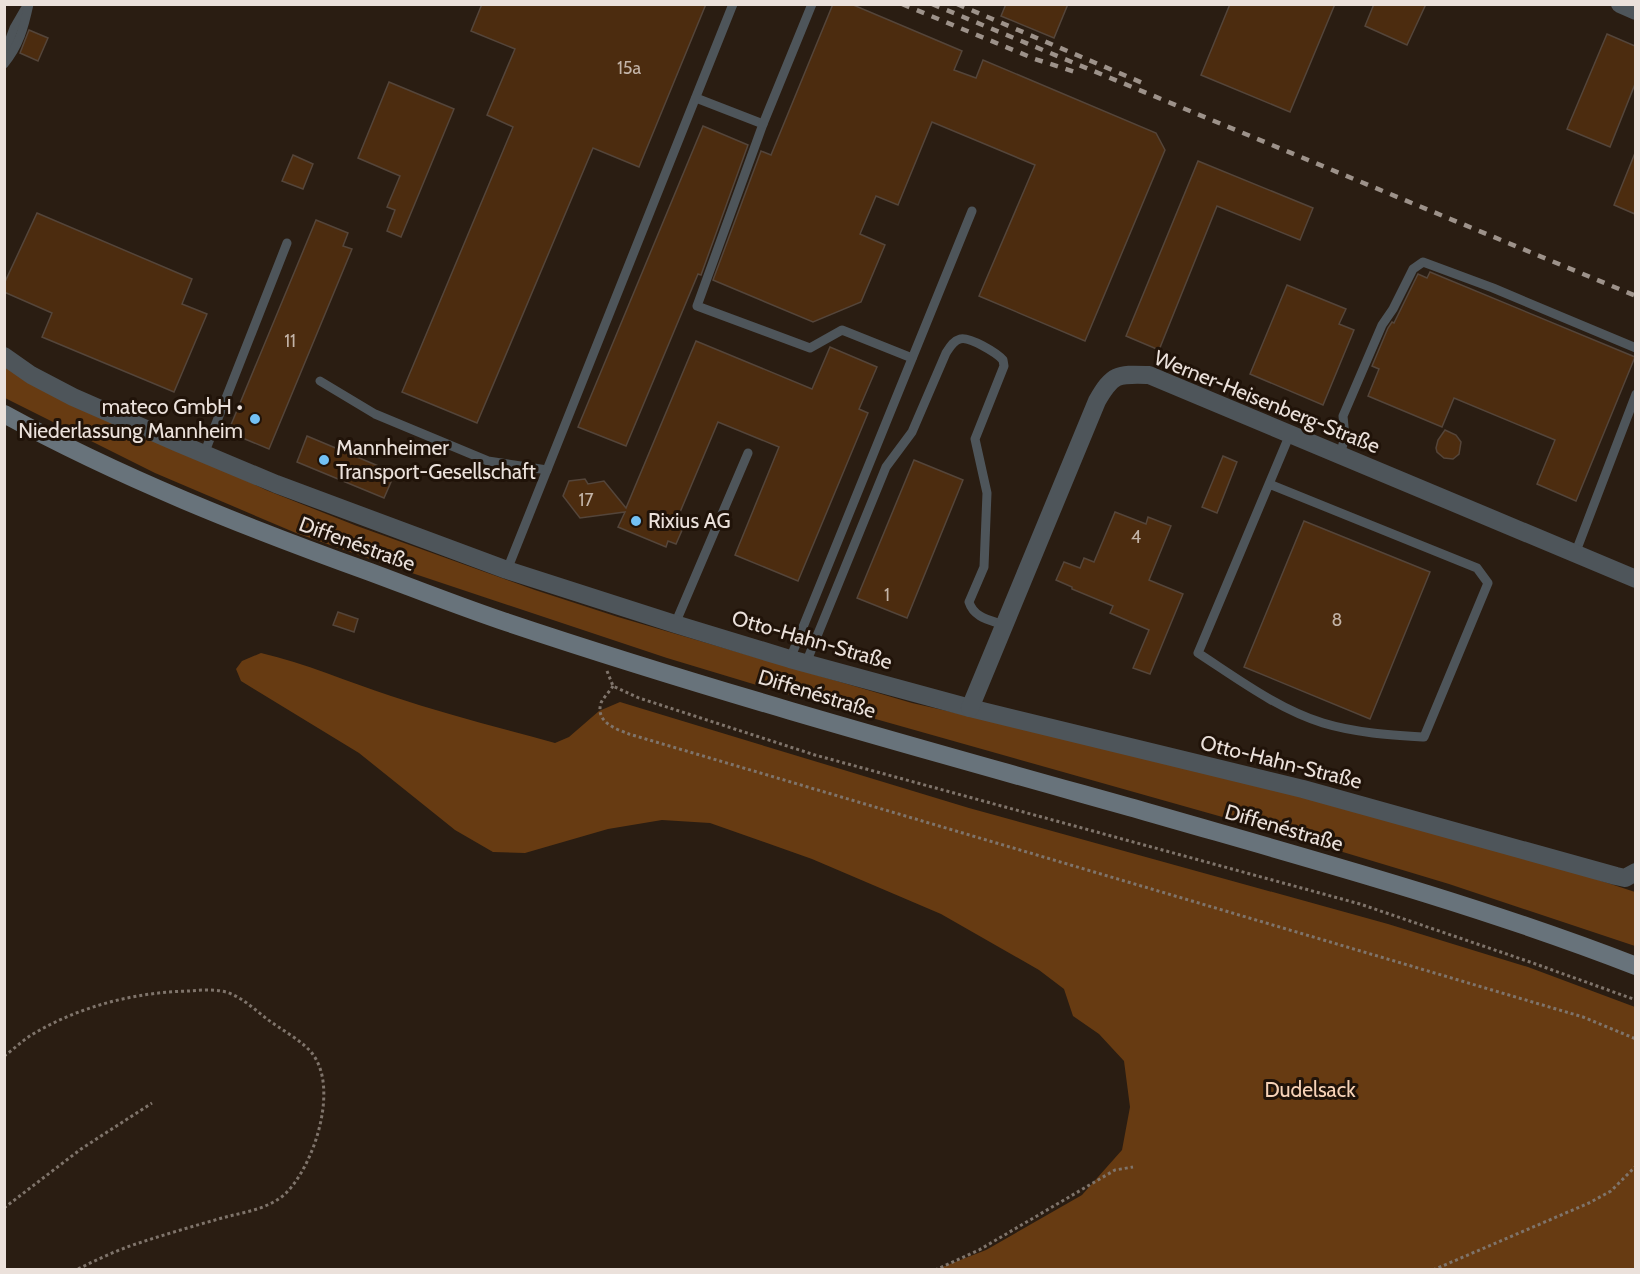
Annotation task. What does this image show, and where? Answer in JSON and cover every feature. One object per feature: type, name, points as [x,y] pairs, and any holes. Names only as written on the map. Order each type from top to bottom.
[{"type":"main road","name":"Diffenéstraße","points":[[4,414],[92,458],[198,506],[275,538],[495,619],[599,653],[852,729],[1348,870],[1490,914],[1635,966]]},
{"type":"street","points":[[1620,4],[1635,11]]},
{"type":"street","name":"Otto-Hahn-Straße","points":[[4,356],[31,375],[73,397],[276,484],[389,528],[507,570],[675,624],[798,661],[970,708],[1303,789],[1616,876],[1625,878],[1635,872]]},
{"type":"street","name":"Werner-Heisenberg-Straße","points":[[970,708],[1097,401],[1108,382],[1125,374],[1149,375],[1635,579]]},
{"type":"lane","points":[[4,56],[14,28],[29,4]]},
{"type":"lane","points":[[4,64],[14,51],[22,32],[29,4]]},
{"type":"lane","points":[[507,570],[733,4]]},
{"type":"lane","points":[[812,4],[763,124],[698,306],[810,348],[842,330],[912,358]]},
{"type":"lane","points":[[696,98],[763,124]]},
{"type":"lane","points":[[798,661],[912,358],[972,211]]},
{"type":"lane","points":[[204,454],[287,243]]},
{"type":"lane","points":[[1340,455],[1345,437],[1343,416],[1347,406],[1382,325],[1393,309],[1413,269],[1423,262],[1493,288],[1635,348]]},
{"type":"lane","points":[[798,661],[886,467],[912,432],[946,353],[951,345],[961,339],[966,339],[999,355],[1004,366],[975,440],[987,493],[984,567],[969,602],[972,611],[978,616],[1004,625]]},
{"type":"lane","points":[[320,381],[375,414],[488,461],[547,470]]},
{"type":"lane","points":[[1575,554],[1635,394]]},
{"type":"lane","points":[[1269,484],[1477,568],[1488,584],[1424,737],[1375,734],[1323,723],[1270,700],[1198,653],[1290,434]]},
{"type":"lane","points":[[675,624],[748,453]]},
{"type":"path","points":[[599,653],[613,687],[639,698],[815,755],[1360,904],[1635,1000]]},
{"type":"path","points":[[613,687],[601,704],[602,717],[610,726],[629,734],[1584,1017],[1635,1039]]},
{"type":"path","points":[[4,1056],[32,1034],[78,1013],[117,999],[173,991],[208,990],[224,991],[241,998],[312,1053],[320,1067],[323,1092],[322,1110],[315,1145],[302,1173],[284,1195],[260,1209],[136,1244],[76,1269]]},
{"type":"path","points":[[4,1208],[81,1149],[152,1103]]},
{"type":"path","points":[[1433,1269],[1589,1203],[1611,1191],[1635,1166]]},
{"type":"path","points":[[935,1269],[978,1250],[1115,1170],[1133,1167]]},
{"type":"green space","points":[[4,366],[266,490],[357,526],[535,590],[618,617],[912,703],[1275,790],[1556,866],[1635,892],[1635,946],[1449,884],[1293,837],[667,658],[296,533],[155,473],[5,398]]},
{"type":"green space","name":"Dudelsack","points":[[261,653],[432,709],[555,743],[569,737],[599,711],[620,702],[969,808],[1388,924],[1528,967],[1635,1007],[1635,1269],[937,1269],[986,1250],[1082,1195],[1122,1150],[1130,1107],[1124,1061],[1099,1034],[1073,1016],[1064,989],[1039,970],[941,914],[812,859],[710,823],[662,820],[608,829],[525,853],[493,852],[455,830],[359,753],[241,681],[236,669],[242,661]]},
{"type":"building","points":[[482,4],[706,4],[639,167],[593,148],[477,423],[402,392],[513,127],[487,115],[515,49],[471,31]]},
{"type":"building","points":[[833,4],[851,4],[962,51],[954,70],[976,78],[983,60],[1156,133],[1165,150],[1085,341],[979,296],[1035,165],[932,122],[898,205],[876,196],[860,234],[885,245],[861,302],[813,322],[713,280],[761,151],[771,155]]},
{"type":"building","points":[[1006,4],[1068,4],[1054,38],[1001,16]]},
{"type":"building","points":[[1230,4],[1335,4],[1290,112],[1201,75]]},
{"type":"building","points":[[1374,4],[1426,4],[1407,45],[1365,26]]},
{"type":"building","points":[[29,30],[48,38],[38,61],[20,53]]},
{"type":"building","points":[[1607,34],[1635,46],[1635,84],[1610,147],[1567,129]]},
{"type":"building","points":[[389,82],[454,109],[401,237],[387,231],[395,210],[387,207],[400,176],[358,158]]},
{"type":"building","points":[[703,126],[748,145],[701,275],[698,274],[626,446],[578,427]]},
{"type":"building","points":[[1635,153],[1635,214],[1614,205]]},
{"type":"building","points":[[293,155],[313,164],[303,189],[282,181]]},
{"type":"building","points":[[1198,161],[1313,208],[1300,240],[1217,206],[1159,350],[1126,336]]},
{"type":"building","points":[[37,213],[192,279],[182,304],[207,314],[174,392],[42,337],[52,313],[4,292],[4,284]]},
{"type":"building","points":[[316,220],[348,233],[343,246],[352,249],[269,449],[228,432]]},
{"type":"building","points":[[1430,272],[1635,357],[1576,501],[1537,484],[1555,440],[1454,398],[1442,427],[1368,396],[1379,369],[1372,366],[1388,328],[1392,322],[1394,323],[1418,274],[1427,278]]},
{"type":"building","points":[[1287,285],[1346,309],[1339,324],[1354,330],[1323,405],[1250,374]]},
{"type":"building","points":[[696,341],[812,389],[830,347],[877,367],[859,409],[868,413],[798,581],[735,555],[779,447],[718,422],[678,517],[686,521],[676,544],[668,541],[666,547],[618,527],[625,512],[580,518],[563,496],[569,481],[585,479],[588,484],[604,481],[626,508]]},
{"type":"building","points":[[1445,430],[1456,435],[1461,442],[1459,454],[1453,459],[1444,458],[1437,452],[1438,440]]},
{"type":"building","points":[[307,436],[395,473],[384,498],[297,462]]},
{"type":"building","points":[[1223,456],[1237,462],[1217,513],[1202,507]]},
{"type":"building","points":[[914,460],[963,480],[907,618],[857,598]]},
{"type":"building","points":[[1115,512],[1146,524],[1148,517],[1171,526],[1149,580],[1183,594],[1150,674],[1133,668],[1149,630],[1110,613],[1113,606],[1056,580],[1064,562],[1080,568],[1084,558],[1094,562]]},
{"type":"building","points":[[1304,521],[1430,572],[1370,719],[1244,667]]},
{"type":"building","points":[[338,612],[358,619],[354,632],[333,625]]},
{"type":"railway","points":[[902,4],[1035,59],[1078,73]]},
{"type":"railway","points":[[932,4],[1636,296]]},
{"type":"railway","points":[[957,4],[1145,84]]},
{"type":"place","name":"mateco GmbH • Niederlassung Mannheim","points":[[255,419]]},
{"type":"place","name":"Mannheimer Transport-Gesellschaft","points":[[324,460]]},
{"type":"place","name":"Rixius AG","points":[[636,521]]}]
